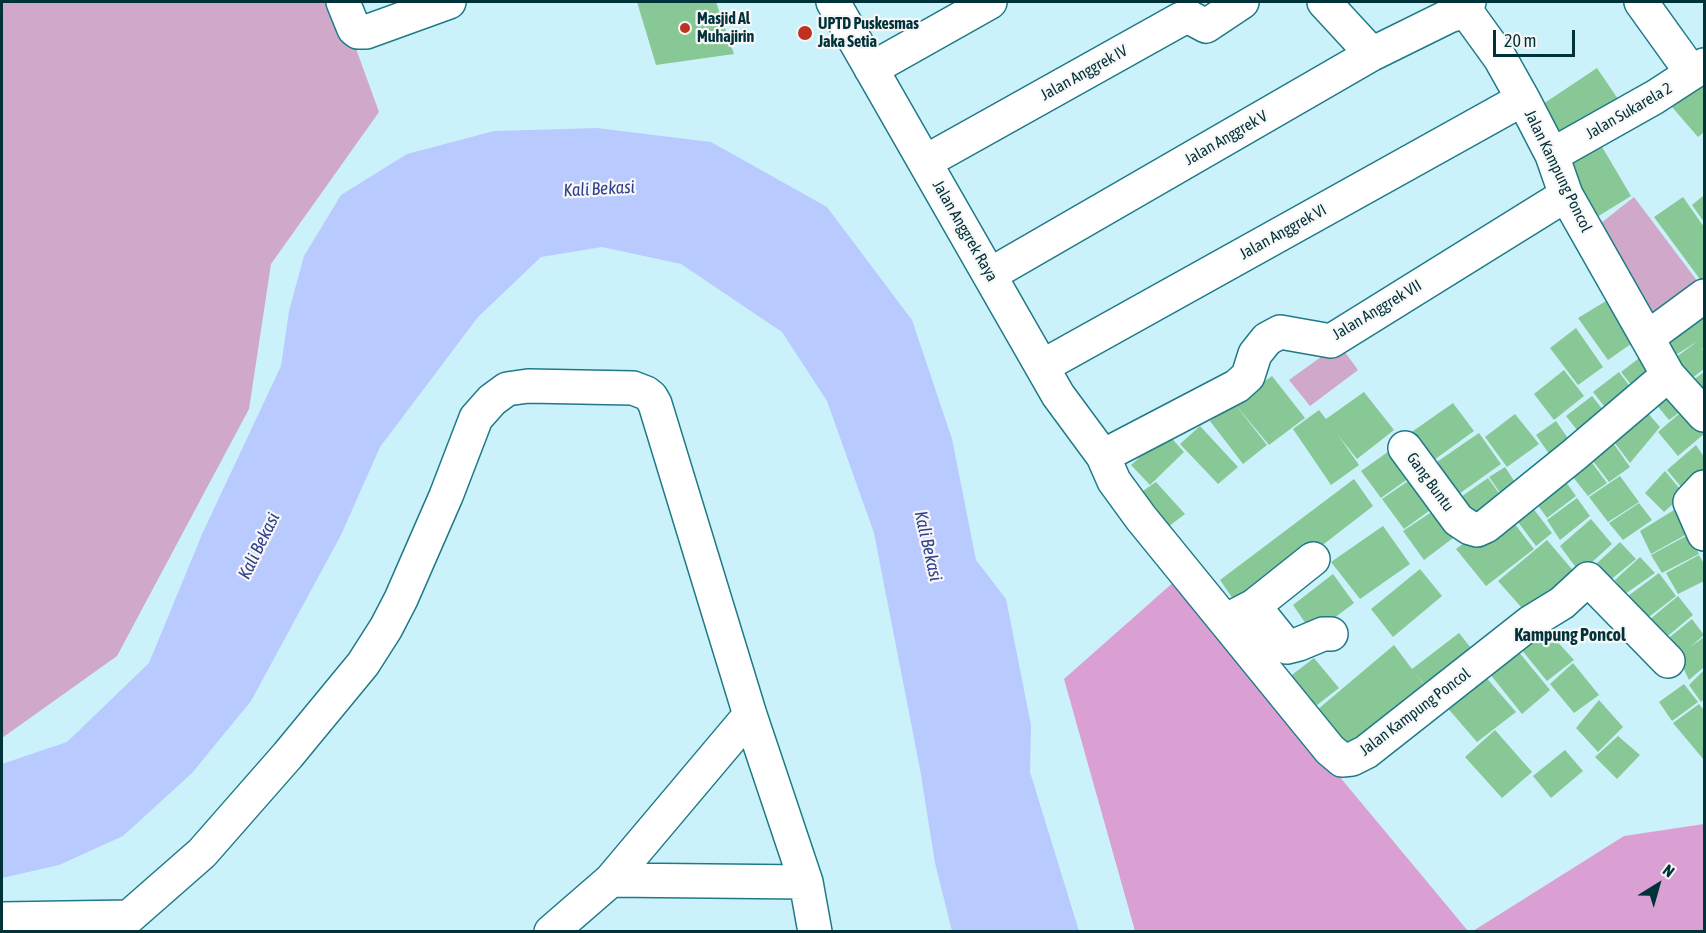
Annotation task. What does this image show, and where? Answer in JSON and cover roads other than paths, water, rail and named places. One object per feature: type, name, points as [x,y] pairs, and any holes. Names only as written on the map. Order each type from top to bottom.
[{"type":"street","points":[[343,2],[354,29],[358,32],[366,32],[449,2]]},
{"type":"street","name":"Jalan Anggrek Raya","points":[[833,2],[991,274],[1058,395],[1102,456]]},
{"type":"street","points":[[871,69],[990,2]]},
{"type":"street","name":"Jalan Anggrek IV","points":[[925,162],[1181,19],[1189,17],[1206,26],[1242,2]]},
{"type":"street","points":[[1324,2],[1372,54]]},
{"type":"street","points":[[1641,2],[1698,69]]},
{"type":"street","name":"Jalan Anggrek V","points":[[991,274],[1372,54],[1468,6]]},
{"type":"street","name":"Jalan Kampung Poncol","points":[[1468,6],[1523,99],[1552,155],[1566,195],[1668,375],[1704,415]]},
{"type":"street","name":"Jalan Sukarela 2","points":[[1552,155],[1698,69]]},
{"type":"street","name":"Jalan Anggrek VI","points":[[1042,366],[1523,99]]},
{"type":"street","name":"Jalan Anggrek VII","points":[[1102,456],[1238,386],[1248,376],[1255,354],[1267,339],[1280,332],[1330,341],[1566,195]]},
{"type":"street","points":[[1647,338],[1704,296]]},
{"type":"street","name":"Gang Buntu","points":[[1405,448],[1458,520],[1477,530],[1486,526],[1668,375]]},
{"type":"street","points":[[2,919],[138,924],[288,755],[363,664],[401,599],[477,418],[492,400],[507,389],[528,386],[633,388],[651,397],[750,715],[806,882],[815,932]]},
{"type":"street","name":"Jalan Kampung Poncol","points":[[1102,456],[1114,481],[1226,621],[1276,659],[1330,750],[1342,760],[1352,759],[1366,752],[1532,622],[1562,603],[1588,579],[1668,661]]},
{"type":"street","points":[[1704,487],[1690,502],[1704,534]]},
{"type":"street","points":[[1226,621],[1254,606],[1313,559]]},
{"type":"street","points":[[1254,606],[1276,659],[1299,644],[1323,634],[1330,634]]},
{"type":"street","points":[[551,932],[611,880],[750,715]]},
{"type":"street","points":[[611,880],[806,882]]},
{"type":"water","name":"Kali Bekasi","points":[[597,128],[711,142],[827,207],[912,320],[952,439],[976,560],[1006,599],[1031,725],[1030,772],[1079,931],[952,931],[935,863],[920,769],[874,533],[827,401],[782,332],[681,264],[602,247],[541,257],[478,317],[380,447],[341,535],[251,701],[192,773],[123,836],[59,865],[2,878],[2,764],[67,742],[149,663],[203,532],[281,366],[289,311],[304,256],[341,195],[407,154],[494,131]]},
{"type":"place","name":"Masjid Al Muhajirin","points":[[685,28]]},
{"type":"place","name":"UPTD Puskesmas Jaka Setia","points":[[805,33]]},
{"type":"district","name":"Kampung Poncol","points":[[1570,635]]}]
